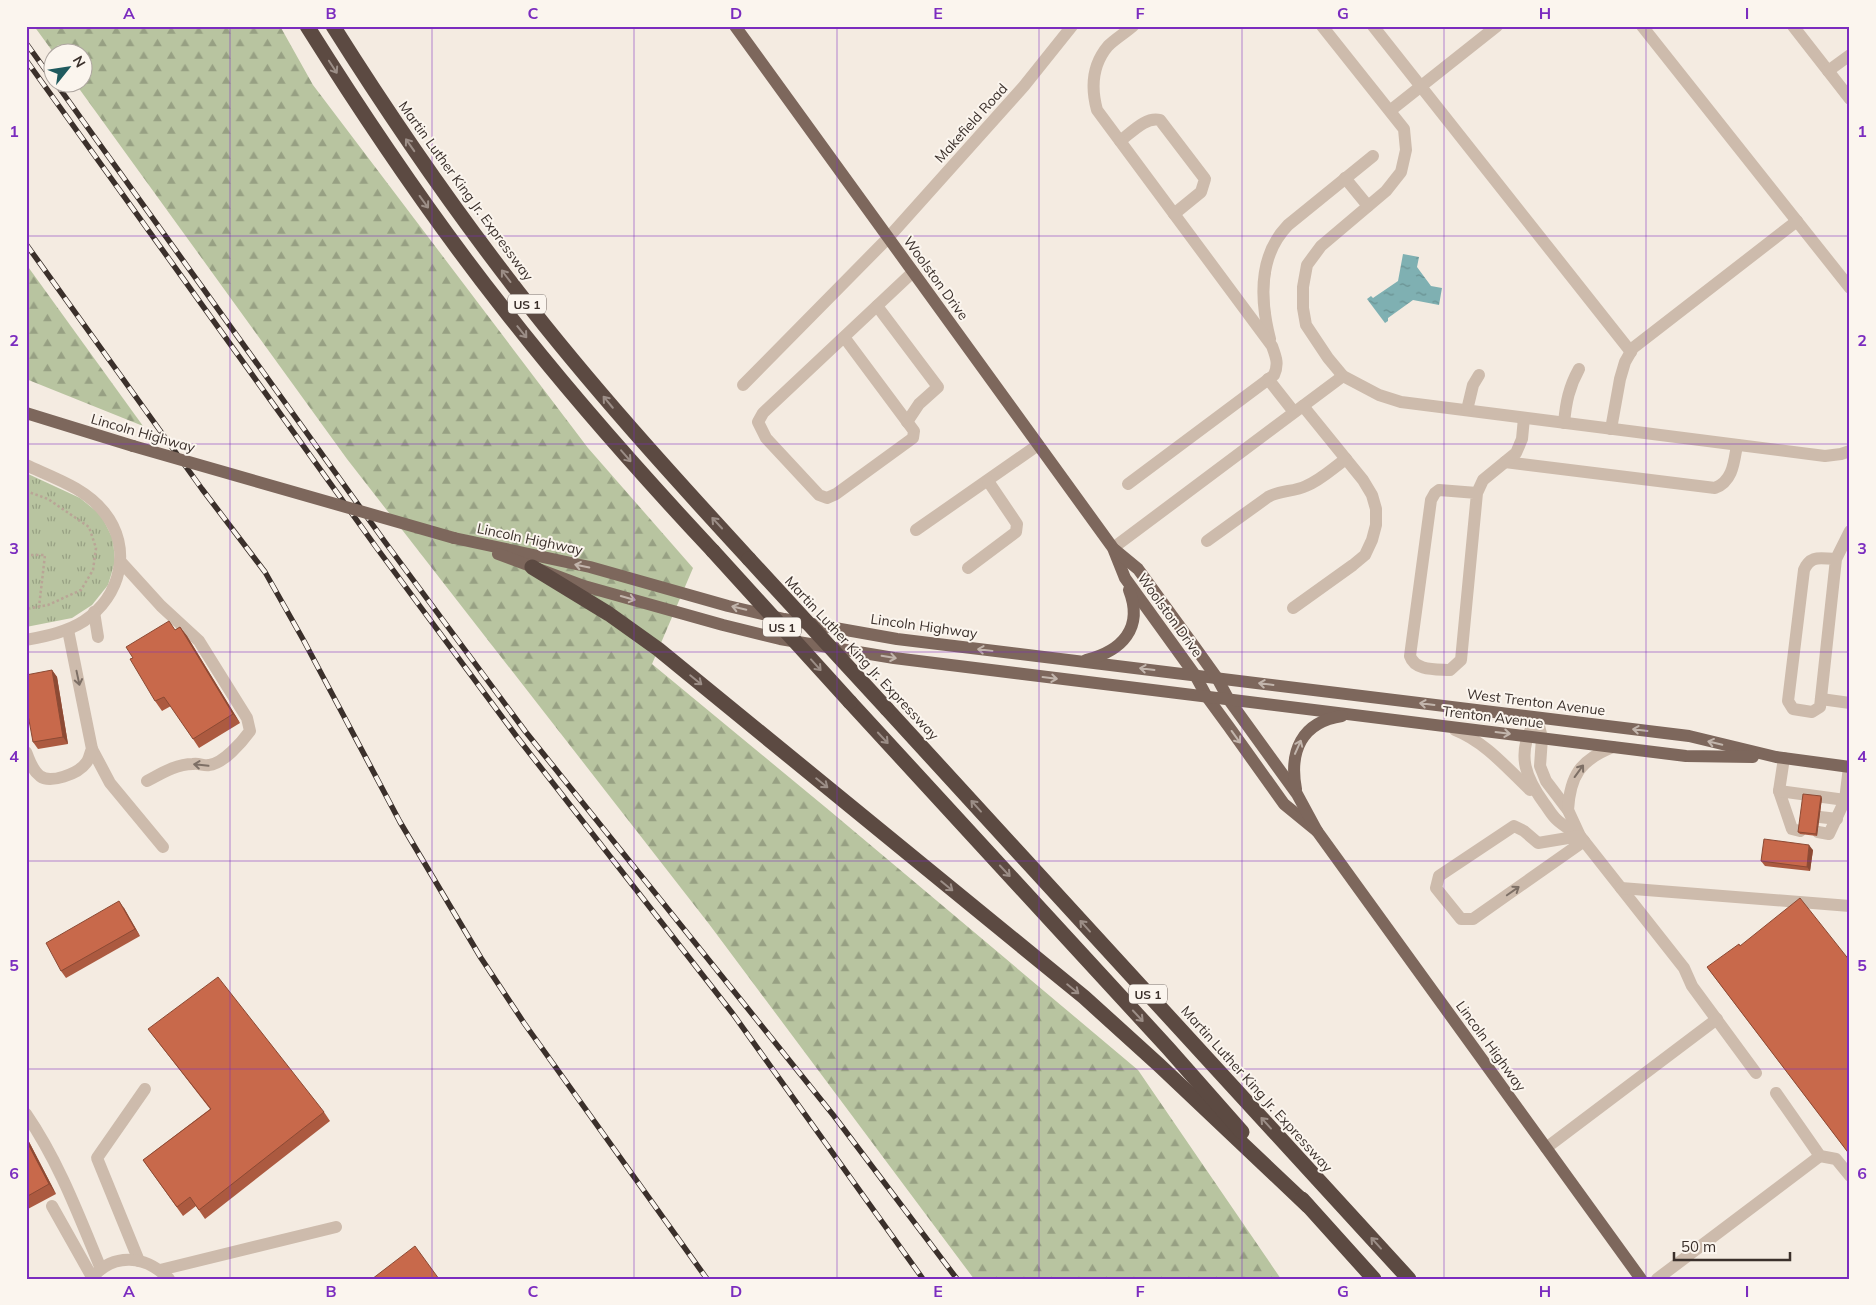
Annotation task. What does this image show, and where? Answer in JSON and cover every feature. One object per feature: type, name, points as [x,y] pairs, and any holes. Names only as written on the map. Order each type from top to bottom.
[{"type":"highway","name":"US 1","points":[[306,26],[380,140],[449,236],[546,362],[634,466],[1168,1048],[1374,1279]]},
{"type":"highway","name":"Martin Luther King Jr. Expressway","points":[[333,26],[432,175],[525,300],[650,451],[1409,1279]]},
{"type":"highway","points":[[532,567],[609,614],[658,650],[1084,997],[1308,1206]]},
{"type":"main road","name":"Woolston Drive","points":[[735,26],[1113,548],[1138,569],[1217,678]]},
{"type":"main road","name":"Lincoln Highway","points":[[26,413],[133,446],[454,538],[590,567],[728,606],[784,619],[897,639],[1217,678],[1229,700],[1297,794],[1317,831],[1641,1279]]},
{"type":"main road","name":"Lincoln Highway","points":[[454,538],[584,586],[678,613],[790,640],[894,658],[1207,697],[1284,804],[1317,831]]},
{"type":"main road","name":"Woolston Drive","points":[[1113,548],[1125,578],[1195,675],[1207,697]]},
{"type":"main road","points":[[1081,662],[1109,652],[1120,644],[1128,634],[1134,622],[1135,610],[1125,578]]},
{"type":"main road","name":"West Trenton Avenue","points":[[1217,678],[1689,736],[1780,757],[1849,767]]},
{"type":"main road","name":"Trenton Avenue","points":[[1207,697],[1686,756],[1780,757]]},
{"type":"main road","points":[[1297,794],[1294,762],[1296,748],[1303,737],[1312,728],[1324,721],[1335,717],[1352,715]]},
{"type":"street","name":"Makefield Road","points":[[743,385],[888,238],[1024,86],[1072,26]]},
{"type":"street","points":[[1133,26],[1108,46],[1100,59],[1093,83],[1093,94],[1097,110],[1272,346]]},
{"type":"street","points":[[1322,26],[1391,110],[1404,129],[1406,150],[1401,172],[1386,191],[1321,246],[1308,265],[1303,287],[1303,308],[1306,325],[1328,358],[1343,376],[1379,395],[1401,402],[1825,456],[1850,451]]},
{"type":"street","points":[[1373,26],[1631,352]]},
{"type":"street","points":[[1391,110],[1496,26]]},
{"type":"street","points":[[1642,26],[1850,288]]},
{"type":"street","points":[[1792,26],[1850,99]]},
{"type":"street","points":[[1828,71],[1850,55]]},
{"type":"street","points":[[1120,141],[1148,120],[1154,118],[1160,120],[1205,179],[1202,192],[1174,214]]},
{"type":"street","points":[[1128,484],[1274,375],[1277,368],[1277,358],[1267,325],[1263,286],[1272,248],[1280,233],[1288,225],[1373,156]]},
{"type":"street","points":[[1346,178],[1368,206]]},
{"type":"street","points":[[1611,428],[1620,379],[1625,362],[1631,352],[1645,337],[1797,221]]},
{"type":"street","points":[[844,337],[914,431],[913,438],[836,494],[827,498],[819,495],[766,438],[758,422],[763,413],[913,272]]},
{"type":"street","points":[[877,306],[938,387],[920,404],[907,422]]},
{"type":"street","points":[[1564,423],[1567,394],[1579,369]]},
{"type":"street","points":[[1467,410],[1473,385],[1479,375]]},
{"type":"street","points":[[1113,548],[1343,376]]},
{"type":"street","points":[[1268,380],[1299,409],[1346,459],[1372,495],[1376,509],[1376,526],[1365,555],[1293,608]]},
{"type":"street","points":[[1477,493],[1439,490],[1431,500],[1410,656],[1412,662],[1417,666],[1450,670],[1462,660],[1477,493],[1483,480],[1516,453],[1524,418]]},
{"type":"street","points":[[916,530],[1038,445]]},
{"type":"street","points":[[1505,462],[1715,488],[1727,481],[1737,445]]},
{"type":"street","points":[[1207,541],[1275,492],[1304,488],[1346,459]]},
{"type":"street","points":[[26,466],[75,488],[103,510],[118,536],[121,551],[121,562],[112,590],[103,604],[83,622],[68,630],[26,640]]},
{"type":"street","points":[[968,568],[1016,532],[1017,524],[988,481]]},
{"type":"street","points":[[1836,559],[1813,559],[1807,562],[1804,570],[1788,701],[1793,709],[1812,712],[1820,707],[1836,559],[1850,531]]},
{"type":"street","points":[[121,562],[161,606],[199,641],[247,718],[250,731],[243,742],[230,754],[210,766],[194,764],[169,768],[147,782]]},
{"type":"street","points":[[94,612],[98,637]]},
{"type":"street","points":[[68,630],[92,749],[110,783],[163,847]]},
{"type":"street","points":[[1821,699],[1850,703]]},
{"type":"street","points":[[1537,718],[1527,736],[1524,758],[1525,769],[1534,789],[1556,819],[1582,838]]},
{"type":"street","points":[[1537,718],[1542,738],[1539,758],[1542,774],[1568,810],[1582,838],[1684,968],[1692,986],[1756,1073]]},
{"type":"street","points":[[1448,727],[1482,743],[1545,804]]},
{"type":"street","points":[[1568,810],[1569,792],[1577,772],[1594,756],[1613,747]]},
{"type":"street","points":[[26,752],[32,767],[40,777],[46,780],[65,777],[86,764],[92,749]]},
{"type":"street","points":[[1780,757],[1779,791],[1792,829],[1800,831]]},
{"type":"street","points":[[1818,832],[1830,834],[1845,800],[1849,767]]},
{"type":"street","points":[[1779,791],[1845,800]]},
{"type":"street","points":[[1786,814],[1802,816]]},
{"type":"street","points":[[1820,817],[1837,819]]},
{"type":"street","points":[[1514,826],[1524,831],[1538,844],[1582,838],[1473,919],[1461,919],[1436,888],[1439,876],[1514,826]]},
{"type":"street","points":[[1621,888],[1850,906]]},
{"type":"street","points":[[1546,1148],[1717,1019]]},
{"type":"street","points":[[139,1260],[97,1158],[145,1089]]},
{"type":"street","points":[[1776,1092],[1820,1156],[1836,1159],[1850,1176]]},
{"type":"street","points":[[26,1114],[57,1167],[77,1209],[94,1275]]},
{"type":"street","points":[[1657,1279],[1820,1156]]},
{"type":"street","points":[[52,1206],[94,1275]]},
{"type":"street","points":[[94,1275],[112,1263],[125,1260],[139,1260],[151,1264],[165,1275],[336,1227]]},
{"type":"path","points":[[26,491],[48,499],[89,527],[96,548],[93,570],[81,590],[48,605],[26,609]]},
{"type":"path","points":[[26,555],[45,555],[39,607]]},
{"type":"green space","points":[[34,26],[280,26],[313,85],[588,448],[693,568],[652,664],[1138,1070],[1281,1279],[974,1279],[709,924],[347,459],[82,92],[92,92],[92,42],[46,42]]},
{"type":"green space","points":[[26,264],[143,426],[26,379]]},
{"type":"green space","points":[[26,473],[80,498],[101,515],[113,539],[115,562],[108,585],[92,605],[72,618],[26,627]]},
{"type":"water","points":[[1403,254],[1419,257],[1417,267],[1431,286],[1442,288],[1439,305],[1413,300],[1388,318],[1388,321],[1385,323],[1367,299],[1371,296],[1373,298],[1398,281]]},
{"type":"building","points":[[169,621],[175,630],[180,627],[233,714],[193,739],[164,697],[155,701],[130,659],[133,658],[126,647]]},
{"type":"building","points":[[52,670],[63,737],[33,742],[26,704],[26,675]]},
{"type":"building","points":[[1803,794],[1821,796],[1816,834],[1798,832]]},
{"type":"building","points":[[1764,839],[1809,845],[1807,867],[1761,861]]},
{"type":"building","points":[[1800,898],[1850,961],[1850,1155],[1707,967],[1739,944],[1740,946]]},
{"type":"building","points":[[119,901],[135,929],[61,971],[46,943]]},
{"type":"building","points":[[218,977],[324,1112],[199,1210],[190,1197],[177,1207],[143,1160],[211,1109],[148,1029]]},
{"type":"building","points":[[26,1140],[49,1184],[26,1197]]},
{"type":"building","points":[[415,1246],[439,1279],[372,1279]]},
{"type":"railway","points":[[26,43],[42,65]]},
{"type":"railway","points":[[26,60],[376,547],[517,737],[733,1014],[923,1279]]},
{"type":"railway","points":[[62,92],[385,542],[525,731],[834,1116],[957,1279]]},
{"type":"railway","points":[[26,244],[202,489],[265,572],[304,641],[400,822],[481,958],[524,1023],[707,1279]]}]
